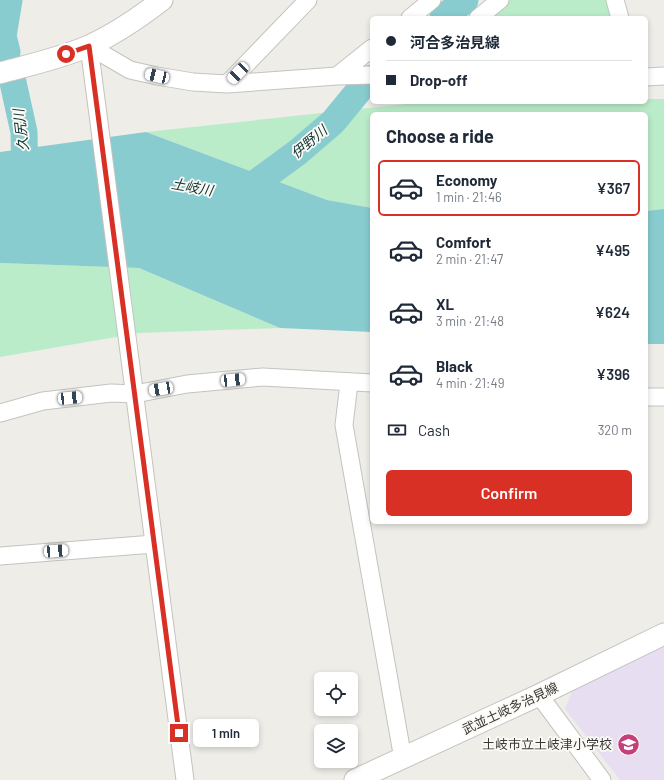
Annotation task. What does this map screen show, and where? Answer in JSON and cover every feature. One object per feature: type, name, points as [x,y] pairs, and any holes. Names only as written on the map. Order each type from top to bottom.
[{"type":"main road","points":[[0,73],[55,58],[89,46],[112,33],[162,0]]},
{"type":"main road","name":"武並土岐多治見線","points":[[355,780],[539,695],[664,634]]},
{"type":"street","points":[[227,84],[308,0]]},
{"type":"street","points":[[412,16],[432,0]]},
{"type":"street","points":[[480,16],[500,0]]},
{"type":"street","points":[[615,0],[619,16]]},
{"type":"street","points":[[89,46],[130,70],[193,82],[227,84],[370,75]]},
{"type":"street","points":[[89,46],[185,780]]},
{"type":"street","points":[[337,76],[370,50]]},
{"type":"street","points":[[648,77],[664,76]]},
{"type":"street","points":[[0,413],[43,401],[134,389],[263,377],[370,383]]},
{"type":"street","points":[[349,382],[344,425],[403,759]]},
{"type":"street","points":[[648,397],[664,397]]},
{"type":"street","points":[[0,556],[154,544]]},
{"type":"street","points":[[539,695],[602,780]]},
{"type":"shaded area","name":"土岐市立土岐津小学校","points":[[664,640],[664,780],[620,780],[565,709],[576,682]]},
{"type":"green space","points":[[507,0],[609,0],[613,16],[488,16]]},
{"type":"green space","points":[[648,99],[664,99],[664,209],[648,211],[648,112],[370,112],[370,208],[327,200],[146,132],[406,104],[648,104]]},
{"type":"green space","points":[[0,263],[139,268],[280,328],[139,333],[0,357]]},
{"type":"water","name":"土岐川","points":[[146,132],[327,200],[370,208],[370,332],[280,328],[139,268],[0,263],[0,152]]},
{"type":"water","points":[[664,209],[664,344],[648,344],[648,211]]},
{"type":"waterway","name":"久尻川","points":[[7,52],[3,36],[9,0]]},
{"type":"waterway","name":"伊野川","points":[[445,16],[465,0]]},
{"type":"waterway","name":"久尻川","points":[[12,78],[24,132],[25,183]]},
{"type":"waterway","name":"伊野川","points":[[238,196],[298,152],[333,122],[361,88],[370,80]]},
{"type":"place","name":"土岐市立土岐津小学校","points":[[628,744]]},
{"type":"route","points":[[66,54],[89,46],[179,733]]}]
